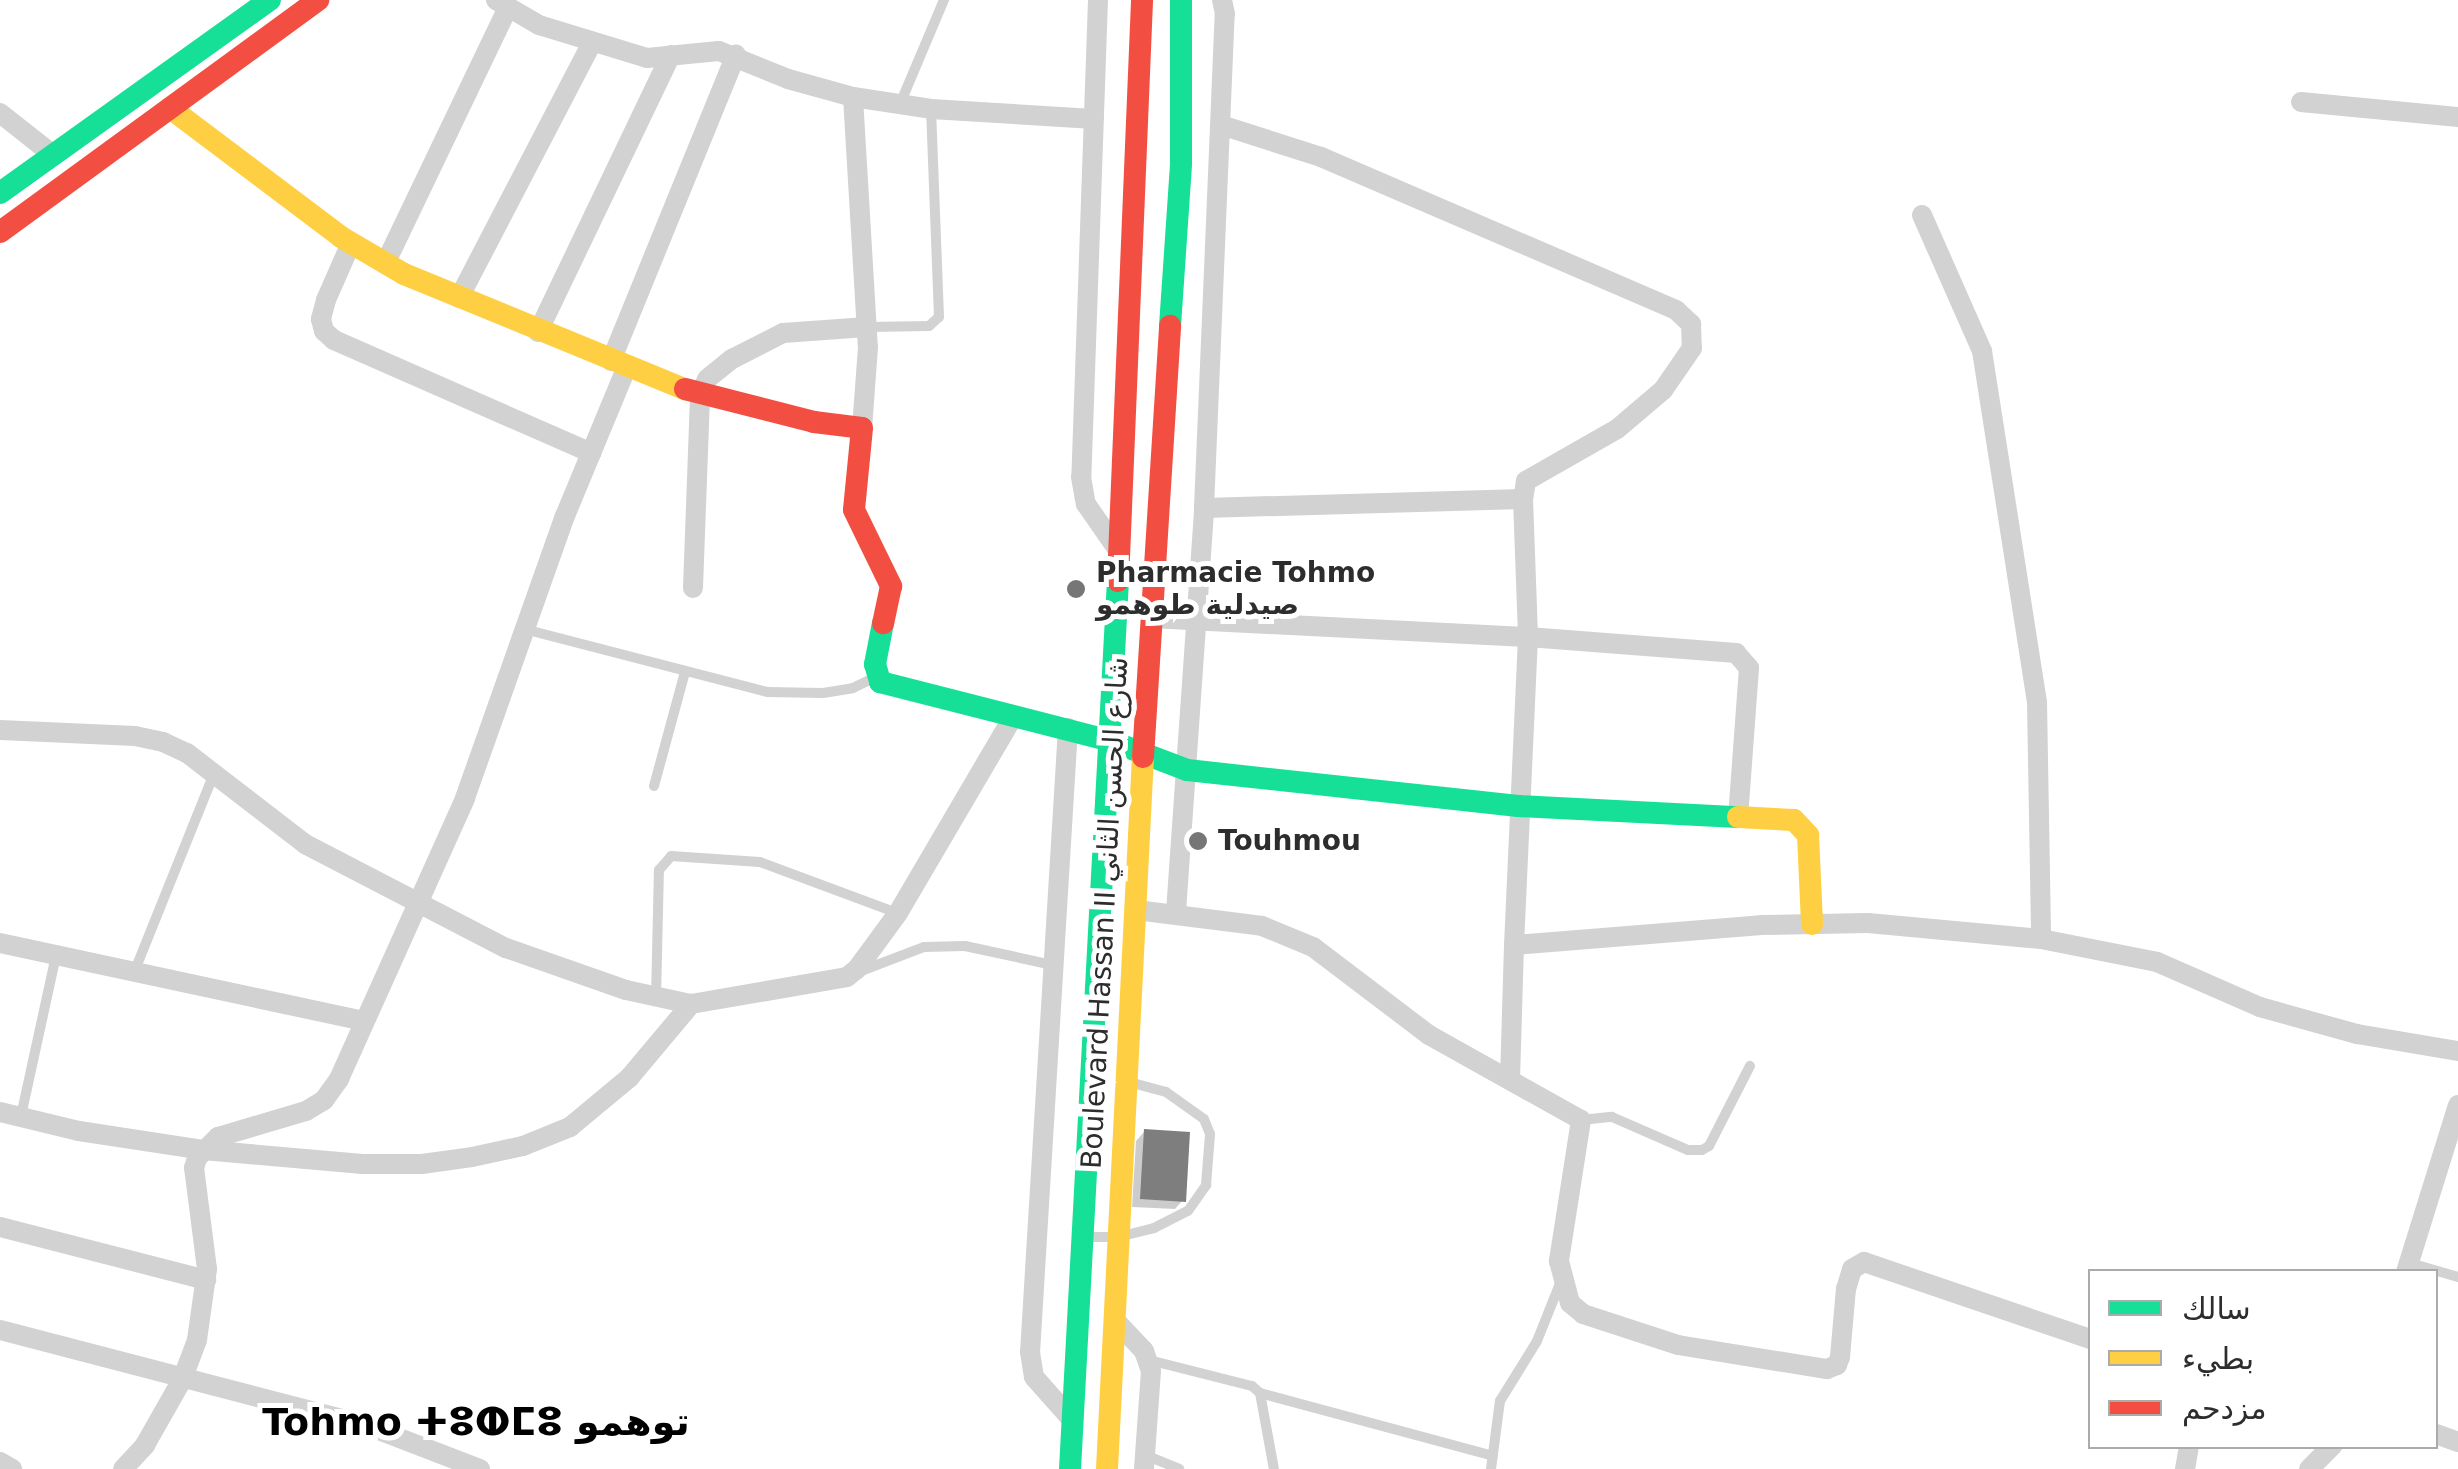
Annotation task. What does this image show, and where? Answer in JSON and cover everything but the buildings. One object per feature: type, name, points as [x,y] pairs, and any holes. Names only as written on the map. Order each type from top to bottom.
[{"type":"main road","points":[[0,193],[270,0]]},
{"type":"main road","points":[[0,232],[318,0]]},
{"type":"main road","name":"Boulevard Hassan II شارع الحسن الثاني","points":[[1070,1469],[1111,741],[1142,0]]},
{"type":"main road","name":"Boulevard Hassan II شارع الحسن الثاني","points":[[1107,1469],[1143,750],[1181,163],[1180,0]]},
{"type":"main road","points":[[170,108],[385,264],[538,332],[700,395],[814,422],[862,428],[854,510],[891,586],[875,664],[877,677],[890,687],[1068,728],[1143,750],[1187,770],[1518,806],[1738,816],[1802,824],[1808,834],[1812,924]]},
{"type":"street","points":[[1098,0],[1081,476],[1086,504],[1118,550]]},
{"type":"street","points":[[1176,912],[1204,508],[1221,125],[1222,0]]},
{"type":"street","points":[[385,264],[502,5],[592,43],[647,58],[704,50],[736,56],[788,80],[853,97],[931,109],[1094,118]]},
{"type":"street","points":[[459,298],[592,43]]},
{"type":"street","points":[[538,332],[671,55]]},
{"type":"street","points":[[123,1469],[145,1445],[182,1380],[197,1340],[206,1280],[194,1168],[203,1150],[218,1137],[306,1111],[324,1100],[339,1078],[464,798],[523,629],[591,454],[619,364],[736,56]]},
{"type":"street","points":[[853,97],[867,327],[862,428]]},
{"type":"street","points":[[2300,102],[2458,117]]},
{"type":"street","points":[[0,113],[52,154]]},
{"type":"street","points":[[1221,125],[1339,165],[1676,310],[1691,324],[1692,348],[1663,390],[1617,429],[1526,481],[1523,499],[1528,637],[1518,806],[1510,1080]]},
{"type":"street","points":[[1922,215],[1982,351],[2037,702],[2041,939]]},
{"type":"street","points":[[351,243],[321,319],[324,331],[334,340],[591,454]]},
{"type":"street","points":[[694,588],[700,395],[714,372],[783,334],[867,327]]},
{"type":"street","points":[[1204,508],[1523,499]]},
{"type":"street","points":[[1151,618],[1528,637],[1736,654],[1746,659],[1738,816]]},
{"type":"street","points":[[0,730],[135,736],[163,742],[187,752],[305,844],[506,948],[656,998],[691,1004],[847,977],[898,913],[993,744],[1013,716]]},
{"type":"street","points":[[1068,728],[1030,1352],[1034,1377],[1073,1420]]},
{"type":"street","points":[[1136,910],[1176,912],[1262,926],[1313,947],[1429,1035],[1581,1120],[1559,1262],[1570,1303],[1583,1314],[1678,1345],[1828,1369],[1838,1365],[1840,1357],[1846,1289],[1852,1269],[1864,1262],[2088,1338]]},
{"type":"street","points":[[1514,944],[1868,922],[2041,939],[2157,962],[2260,1008],[2341,1029],[2458,1051]]},
{"type":"street","points":[[0,943],[363,1021]]},
{"type":"street","points":[[10,1114],[79,1131],[203,1150],[362,1164],[422,1164],[523,1146],[570,1127],[628,1078],[691,1004]]},
{"type":"street","points":[[2408,1267],[2458,1105]]},
{"type":"street","points":[[0,1227],[206,1280]]},
{"type":"street","points":[[1114,1319],[1148,1360],[1145,1462]]},
{"type":"street","points":[[0,1330],[368,1426],[480,1469]]},
{"type":"street","points":[[2312,1468],[2329,1449]]},
{"type":"street","points":[[0,1462],[12,1469]]},
{"type":"lane","points":[[900,104],[944,0]]},
{"type":"lane","points":[[867,327],[930,326],[940,316],[931,109]]},
{"type":"lane","points":[[523,629],[684,672],[796,694],[852,688],[877,677]]},
{"type":"lane","points":[[654,786],[684,672]]},
{"type":"lane","points":[[135,970],[213,776]]},
{"type":"lane","points":[[656,998],[659,870],[671,856],[760,862],[898,913]]},
{"type":"lane","points":[[847,977],[889,957],[924,947],[965,946],[1053,965]]},
{"type":"lane","points":[[10,1114],[56,955]]},
{"type":"lane","points":[[1581,1120],[1612,1117],[1688,1150],[1702,1150],[1709,1146],[1750,1066]]},
{"type":"lane","points":[[1082,1236],[1118,1237],[1154,1228],[1188,1211],[1206,1185],[1210,1134],[1197,1111],[1166,1092],[1126,1082]]},
{"type":"lane","points":[[1491,1469],[1500,1402],[1538,1341],[1562,1278]]},
{"type":"lane","points":[[1148,1360],[1493,1456]]},
{"type":"lane","points":[[1260,1393],[1274,1469]]},
{"type":"lane","points":[[1145,1462],[1180,1469]]},
{"type":"traffic: fast","points":[[0,193],[270,0]]},
{"type":"traffic: fast","points":[[1170,326],[1181,163],[1181,0]]},
{"type":"traffic: fast","points":[[1070,1469],[1118,581]]},
{"type":"traffic: fast","points":[[883,623],[875,664],[880,682],[1111,741],[1187,770],[1518,806],[1738,817]]},
{"type":"traffic: slow","points":[[170,108],[341,237],[404,274],[685,389]]},
{"type":"traffic: slow","points":[[1107,1469],[1143,757]]},
{"type":"traffic: slow","points":[[1738,817],[1794,820],[1808,835],[1812,924]]},
{"type":"traffic: jam","points":[[0,232],[318,0]]},
{"type":"traffic: jam","points":[[1118,581],[1142,0]]},
{"type":"traffic: jam","points":[[1143,757],[1170,326]]},
{"type":"traffic: jam","points":[[685,389],[814,422],[862,428],[854,510],[891,586],[883,623]]},
{"type":"place","name":"Pharmacie Tohmo صيدلية طوهمو","points":[[1076,589]]},
{"type":"place","name":"Touhmou","points":[[1198,841]]},
{"type":"district","name":"Tohmo ⵜⵓⵀⵎⵓ توهمو","points":[[476,1423]]}]
